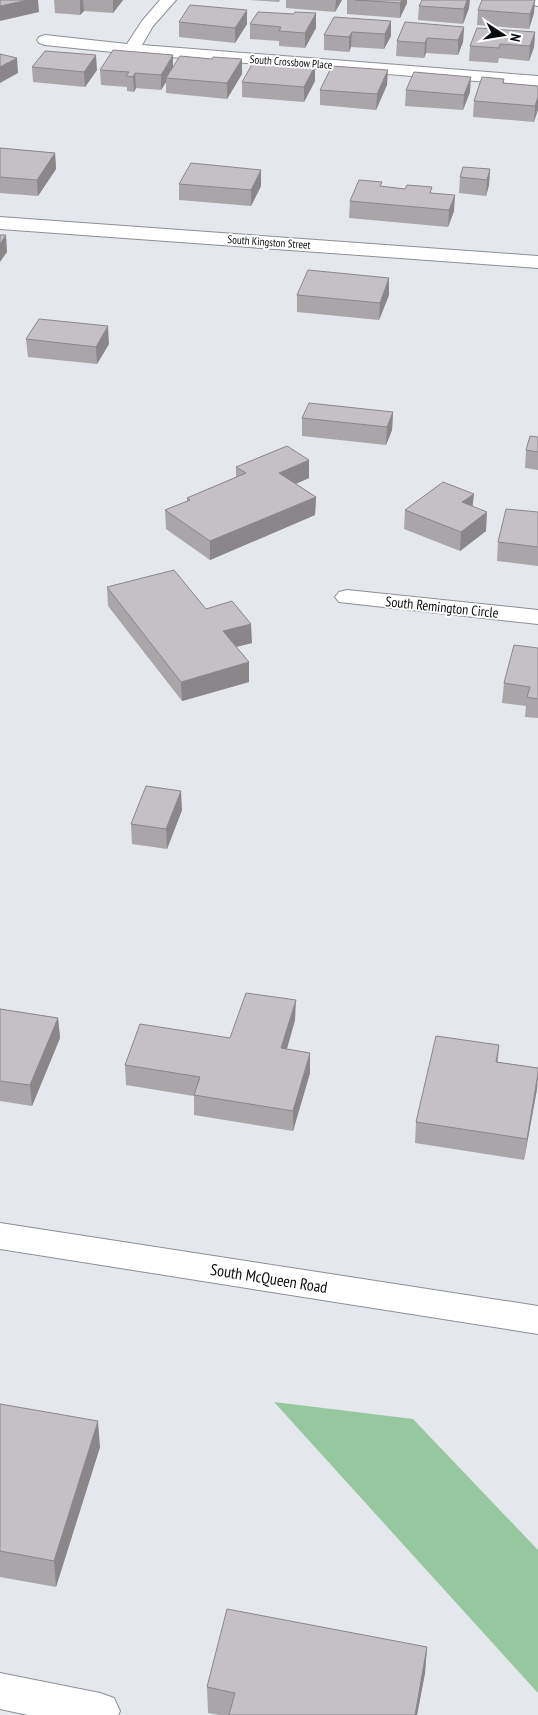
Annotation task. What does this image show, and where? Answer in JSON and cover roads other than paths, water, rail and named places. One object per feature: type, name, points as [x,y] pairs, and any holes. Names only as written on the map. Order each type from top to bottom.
[{"type":"street","points":[[132,50],[147,24],[168,0]]},
{"type":"street","points":[[530,0],[538,1]]},
{"type":"street","name":"South Crossbow Place","points":[[45,40],[132,50],[538,81]]},
{"type":"street","name":"South Kingston Street","points":[[0,223],[538,262]]},
{"type":"street","name":"South Remington Circle","points":[[347,597],[538,617]]},
{"type":"street","name":"South McQueen Road","points":[[0,1236],[538,1320]]},
{"type":"street","points":[[0,1691],[99,1713]]}]
